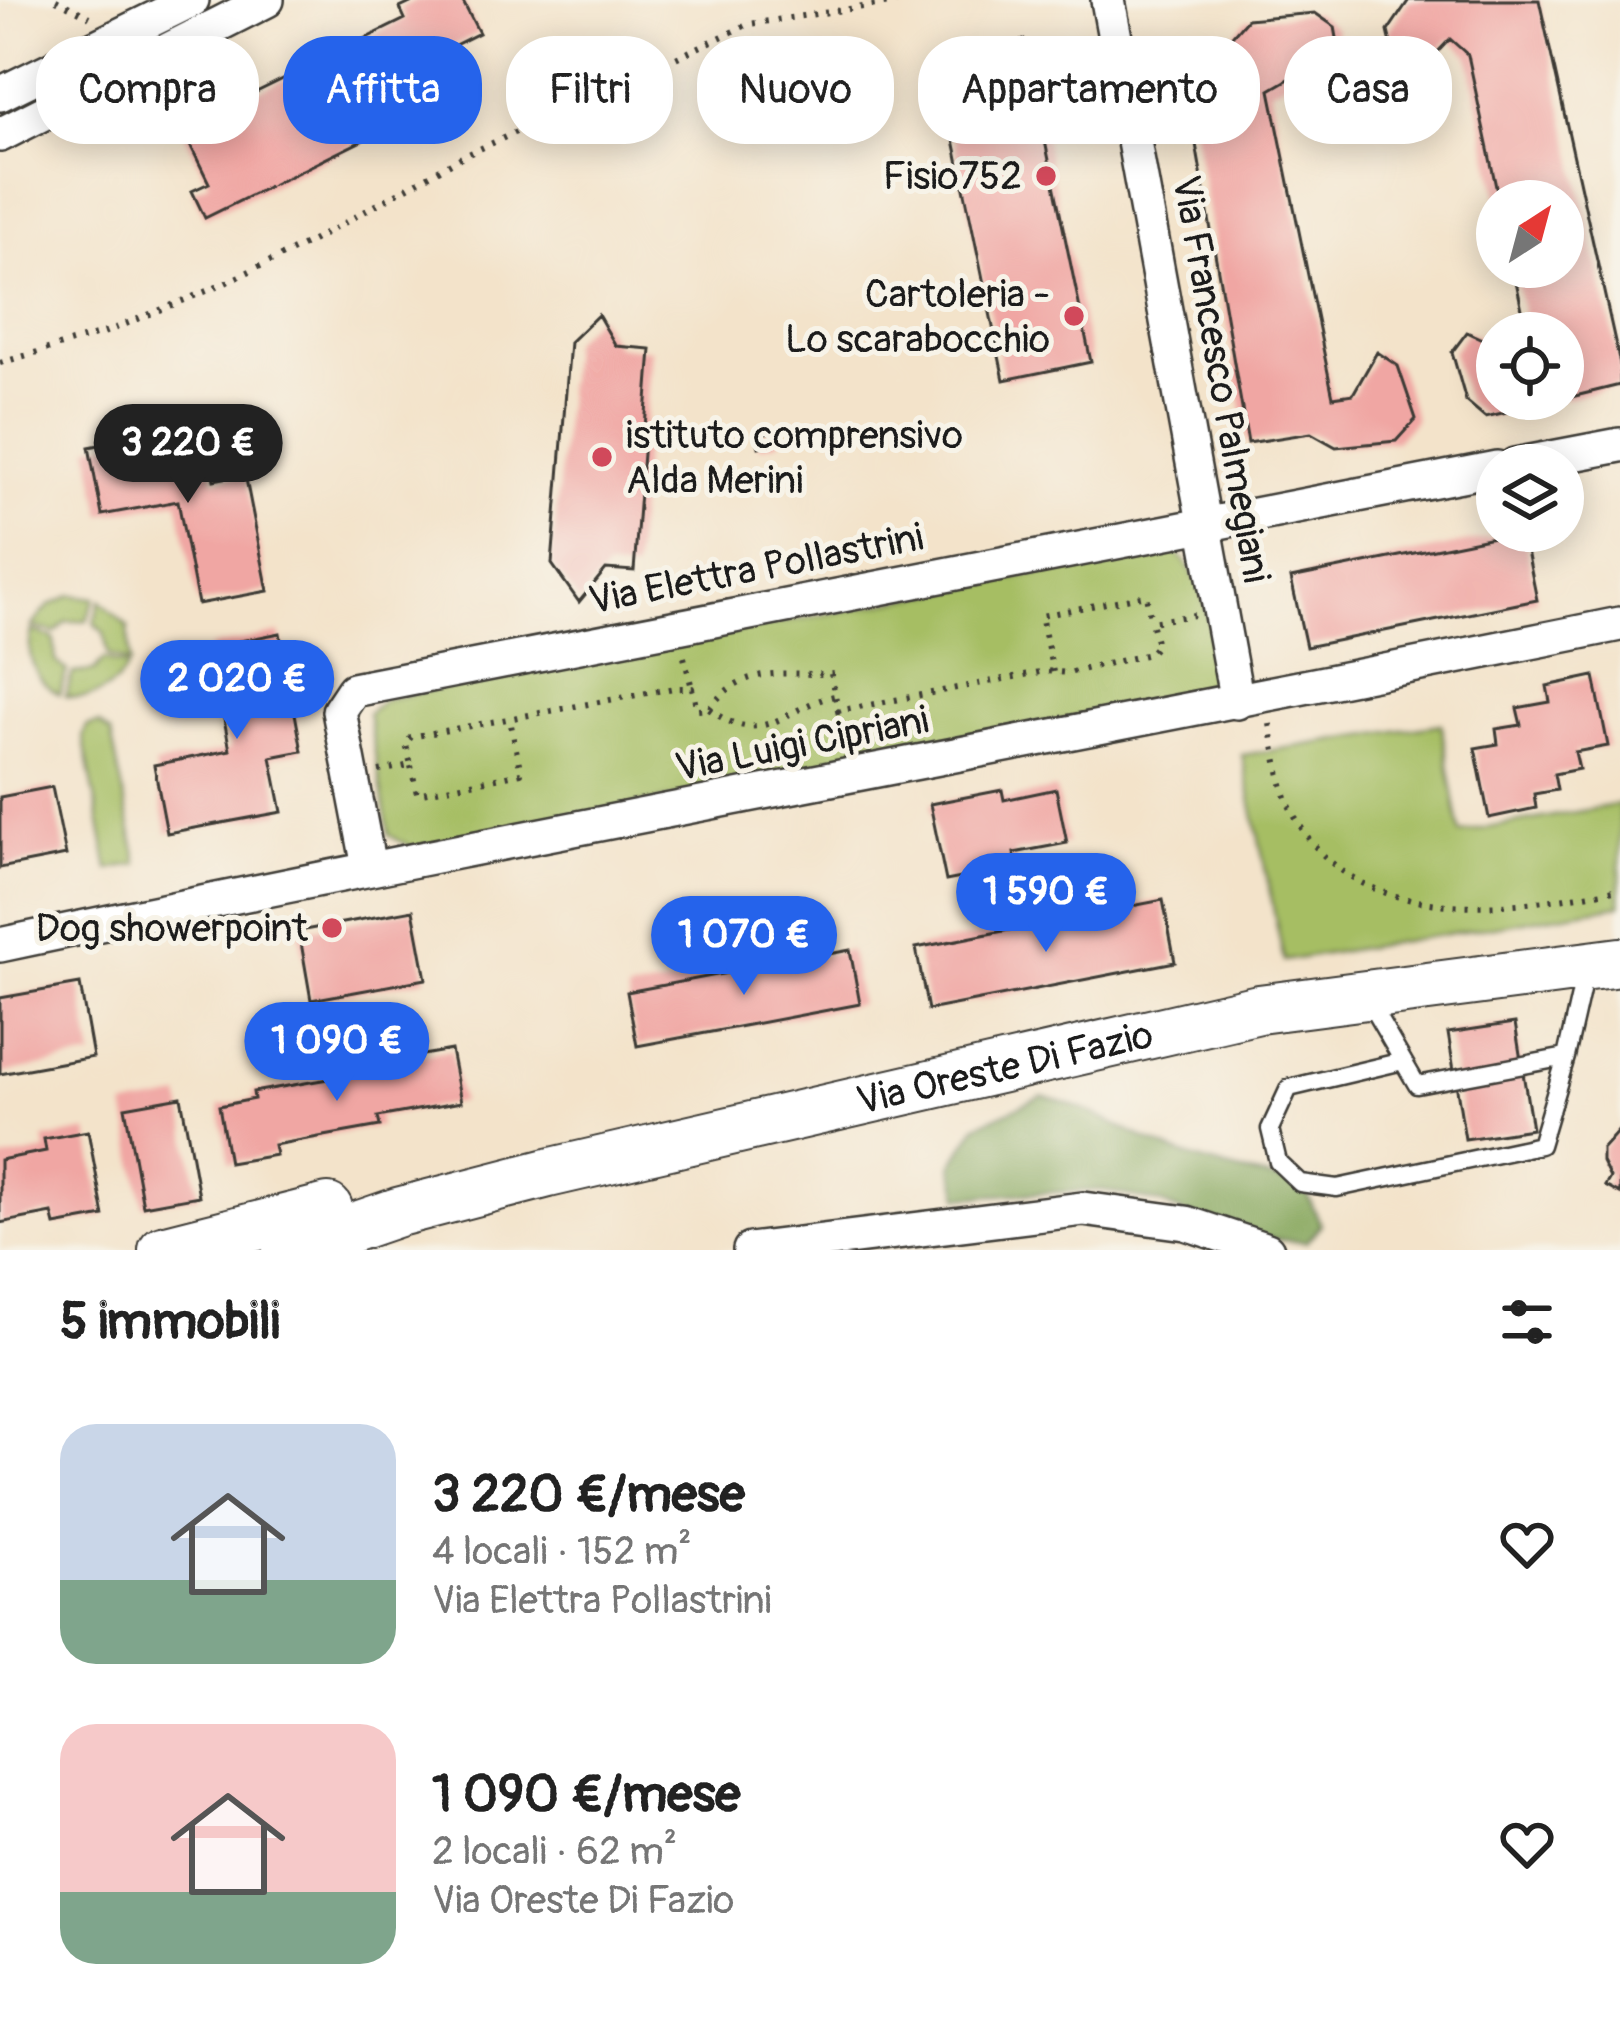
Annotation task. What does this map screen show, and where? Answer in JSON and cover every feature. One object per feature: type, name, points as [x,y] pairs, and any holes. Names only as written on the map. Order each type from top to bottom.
[{"type":"main road","name":"Via Oreste Di Fazio","points":[[287,1250],[398,1212],[1259,1009],[1604,964]]},
{"type":"main road","name":"Via Oreste Di Fazio","points":[[163,1250],[340,1204],[398,1212]]},
{"type":"street","points":[[0,94],[192,0]]},
{"type":"street","points":[[0,135],[267,0]]},
{"type":"street","name":"Via Francesco Palmegiani","points":[[1108,0],[1205,524],[1251,699]]},
{"type":"street","points":[[1584,452],[1620,445]]},
{"type":"street","name":"Via Elettra Pollastrini","points":[[369,867],[338,710],[353,690],[1476,473]]},
{"type":"street","name":"Via Luigi Cipriani","points":[[0,945],[369,867],[1620,624]]},
{"type":"street","points":[[750,1250],[1084,1209],[1186,1223],[1267,1250]]},
{"type":"lane","points":[[1403,1061],[1289,1088],[1270,1130],[1278,1162],[1300,1183],[1337,1188],[1540,1145],[1566,1057],[1604,964]]},
{"type":"lane","points":[[1365,995],[1417,1085],[1566,1057]]},
{"type":"path","points":[[0,363],[106,332],[219,286],[314,240],[460,158],[749,24],[910,0]]},
{"type":"path","points":[[838,711],[1149,654],[1157,645],[1146,595],[1041,616],[1053,671]]},
{"type":"path","points":[[1151,622],[1203,613]]},
{"type":"path","points":[[681,642],[697,710],[709,709],[740,726],[779,724],[809,701],[835,696]]},
{"type":"path","points":[[709,709],[732,683],[775,671],[831,674],[851,762]]},
{"type":"path","points":[[510,721],[520,773],[417,794],[406,744],[411,737],[692,688]]},
{"type":"path","points":[[1251,699],[1290,806],[1324,854],[1371,886],[1433,907],[1500,908],[1620,889]]},
{"type":"path","points":[[376,772],[411,765]]},
{"type":"green space","points":[[1170,548],[1192,572],[1210,627],[1212,681],[1192,695],[415,849],[389,835],[368,713],[385,699]]},
{"type":"green space","points":[[71,595],[95,598],[87,620],[66,622],[55,633],[32,626],[49,606]]},
{"type":"green space","points":[[100,600],[128,627],[130,663],[108,655],[104,633],[94,623]]},
{"type":"green space","points":[[32,630],[54,639],[56,661],[67,671],[59,694],[34,667]]},
{"type":"green space","points":[[104,659],[128,666],[101,692],[65,696],[73,673],[94,671]]},
{"type":"green space","points":[[99,724],[111,734],[138,864],[109,870],[83,736],[87,726]]},
{"type":"green space","points":[[1441,724],[1460,833],[1620,804],[1620,905],[1284,961],[1242,755]]},
{"type":"green space","points":[[1042,1096],[1192,1157],[1303,1186],[1321,1224],[1306,1242],[1241,1237],[1162,1204],[1103,1190],[960,1197],[952,1165],[977,1125]]},
{"type":"building","points":[[417,0],[462,0],[479,33],[370,36],[405,19],[400,8]]},
{"type":"building","points":[[1409,0],[1539,0],[1579,180],[1495,180],[1468,55],[1452,36],[1389,36]]},
{"type":"building","points":[[1315,13],[1335,27],[1337,36],[1284,36],[1284,82],[1270,90],[1333,397],[1353,394],[1377,352],[1398,366],[1416,419],[1396,441],[1336,447],[1311,433],[1248,443],[1196,144],[1260,144],[1260,36],[1232,36],[1247,19]]},
{"type":"building","points":[[283,79],[283,144],[355,144],[205,218],[192,191],[209,183],[190,144],[259,144],[259,91]]},
{"type":"building","points":[[955,144],[1046,144],[1091,362],[1004,380]]},
{"type":"building","points":[[1584,202],[1620,364],[1620,385],[1584,394],[1584,312],[1523,312],[1517,288],[1584,288]]},
{"type":"building","name":"istituto comprensivo Alda Merini","points":[[598,315],[616,346],[651,349],[634,571],[606,569],[579,602],[552,564],[570,342]]},
{"type":"building","points":[[1467,332],[1476,336],[1476,409],[1466,401],[1452,352]]},
{"type":"building","points":[[203,425],[214,480],[245,474],[268,591],[198,604],[178,501],[102,515],[89,447]]},
{"type":"building","points":[[778,430],[780,442],[759,447],[756,435]]},
{"type":"building","points":[[1476,541],[1476,552],[1527,552],[1537,600],[1306,647],[1291,578]]},
{"type":"building","points":[[280,633],[302,751],[271,757],[282,812],[167,833],[154,765],[230,750],[210,647]]},
{"type":"building","points":[[1594,676],[1608,746],[1575,752],[1579,769],[1554,774],[1557,790],[1534,794],[1536,808],[1489,818],[1475,748],[1498,744],[1496,729],[1521,725],[1517,708],[1550,702],[1547,686]]},
{"type":"building","points":[[52,787],[66,855],[0,868],[0,797]]},
{"type":"building","points":[[1056,789],[1067,843],[1014,853],[1017,867],[946,881],[930,804],[1002,790],[1004,800]]},
{"type":"building","points":[[1163,900],[1175,962],[928,1010],[916,948]]},
{"type":"building","points":[[413,910],[426,979],[311,1000],[299,931]]},
{"type":"building","points":[[850,950],[860,1004],[637,1046],[627,992]]},
{"type":"building","points":[[80,984],[93,1057],[0,1074],[0,998]]},
{"type":"building","points":[[1515,1023],[1532,1129],[1465,1139],[1448,1033]]},
{"type":"building","points":[[451,1050],[461,1102],[378,1117],[380,1126],[274,1145],[276,1155],[229,1163],[219,1106],[254,1099],[253,1092],[328,1079],[327,1072]]},
{"type":"building","points":[[181,1097],[199,1196],[143,1206],[125,1107]]},
{"type":"building","points":[[1620,1129],[1620,1194],[1605,1186],[1610,1178],[1602,1149]]},
{"type":"building","points":[[88,1131],[104,1216],[55,1225],[52,1213],[0,1223],[0,1160],[46,1151],[44,1139]]},
{"type":"place","name":"Fisio752","points":[[1046,176]]},
{"type":"place","name":"Cartoleria - Lo scarabocchio","points":[[1074,316]]},
{"type":"place","name":"istituto comprensivo Alda Merini","points":[[602,457]]},
{"type":"place","name":"Dog showerpoint","points":[[332,928]]}]
